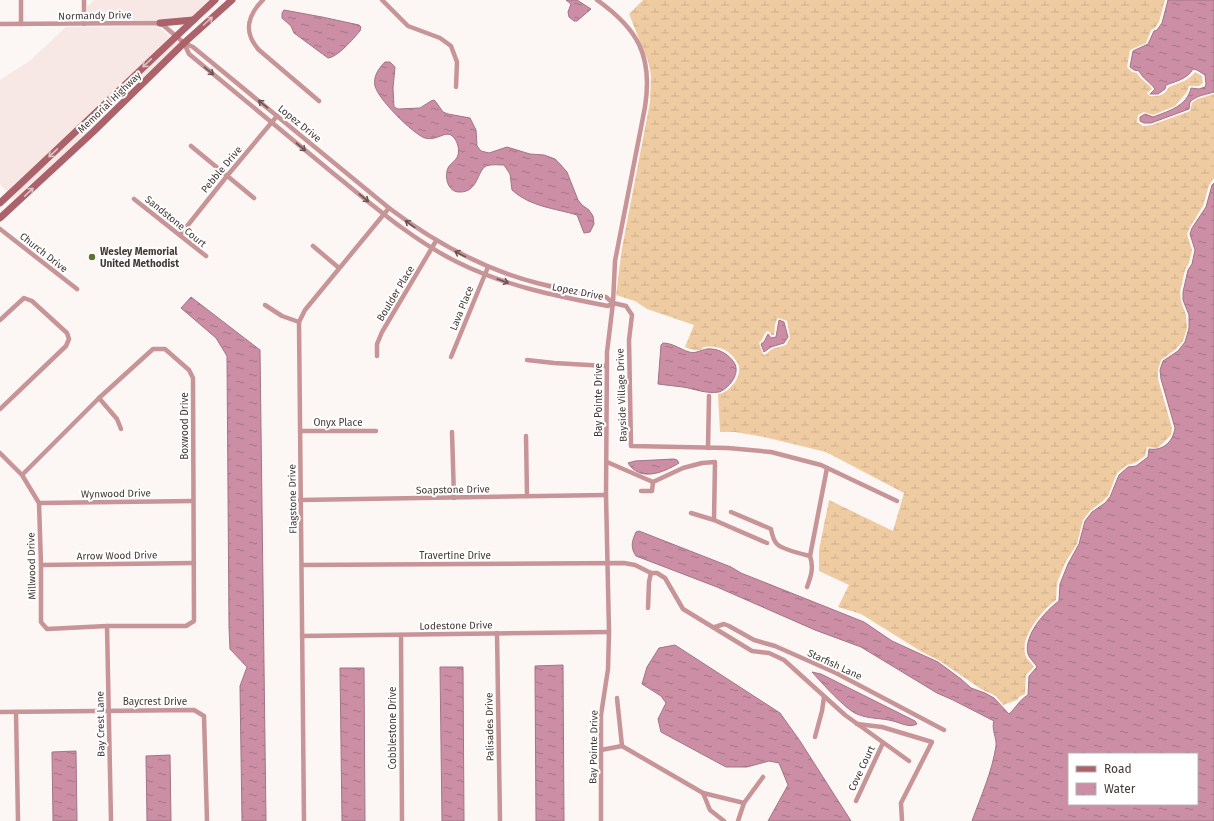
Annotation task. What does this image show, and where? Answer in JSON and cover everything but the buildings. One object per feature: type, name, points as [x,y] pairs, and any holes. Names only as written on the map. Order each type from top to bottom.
[{"type":"main road","name":"Memorial Highway","points":[[0,203],[85,124],[175,36],[215,0]]},
{"type":"main road","name":"Memorial Highway","points":[[0,218],[93,132],[184,43],[232,0]]},
{"type":"main road","points":[[160,23],[193,20]]},
{"type":"street","points":[[21,0],[21,24]]},
{"type":"street","points":[[84,0],[84,24]]},
{"type":"street","points":[[264,0],[256,6],[251,14],[249,29],[252,43],[258,50],[318,101]]},
{"type":"street","points":[[382,0],[408,26],[440,38],[451,46],[457,62],[456,87]]},
{"type":"street","name":"Bay Pointe Drive","points":[[597,0],[617,15],[629,28],[642,53],[648,76],[645,107],[615,261],[613,303],[606,366],[606,495],[609,632],[608,669],[601,715],[601,821]]},
{"type":"street","points":[[160,23],[184,43]]},
{"type":"street","name":"Normandy Drive","points":[[0,24],[160,23]]},
{"type":"street","name":"Lopez Drive","points":[[184,43],[193,47],[389,208],[436,241],[488,267],[538,284],[606,297],[613,303],[608,306],[548,294],[514,285],[458,262],[432,248],[409,234],[384,215],[272,123],[189,54],[184,43]]},
{"type":"street","name":"Pebble Drive","points":[[180,235],[277,116]]},
{"type":"street","points":[[191,146],[254,198]]},
{"type":"street","name":"Sandstone Court","points":[[134,199],[206,256]]},
{"type":"street","points":[[264,305],[282,316],[299,322],[303,313],[389,208]]},
{"type":"street","name":"Church Drive","points":[[1,230],[77,289]]},
{"type":"street","name":"Boulder Place","points":[[377,356],[377,344],[379,338],[436,241]]},
{"type":"street","points":[[313,246],[339,268]]},
{"type":"street","name":"Lava Place","points":[[451,357],[488,267]]},
{"type":"street","points":[[0,320],[24,298],[32,301],[67,333],[69,339],[66,346],[0,409]]},
{"type":"street","name":"Bayside Village Drive","points":[[613,303],[626,306],[632,315],[629,340],[631,446],[708,448],[771,452],[821,465],[897,501]]},
{"type":"street","name":"Flagstone Drive","points":[[299,322],[304,821]]},
{"type":"street","name":"Boxwood Drive","points":[[22,475],[99,398],[153,349],[165,349],[189,370],[193,378],[194,621],[186,626],[107,626]]},
{"type":"street","points":[[527,360],[606,366]]},
{"type":"street","points":[[708,448],[709,396]]},
{"type":"street","points":[[99,398],[117,419],[121,428]]},
{"type":"street","name":"Onyx Place","points":[[300,431],[376,431]]},
{"type":"street","points":[[452,432],[454,498]]},
{"type":"street","points":[[526,436],[528,496]]},
{"type":"street","name":"Millwood Drive","points":[[0,453],[22,475],[39,503],[41,622],[47,629],[107,626]]},
{"type":"street","points":[[607,462],[653,482],[683,468],[702,463],[715,462],[714,520]]},
{"type":"street","points":[[807,587],[812,573],[813,564],[810,556],[827,468]]},
{"type":"street","points":[[641,491],[652,491],[653,482]]},
{"type":"street","name":"Soapstone Drive","points":[[300,500],[606,495]]},
{"type":"street","name":"Wynwood Drive","points":[[39,503],[194,501]]},
{"type":"street","points":[[731,512],[771,529],[774,540],[778,545],[810,556]]},
{"type":"street","points":[[691,513],[714,520],[767,543]]},
{"type":"street","name":"Arrow Wood Drive","points":[[41,565],[194,563]]},
{"type":"street","name":"Travertine Drive","points":[[302,565],[608,563],[635,565],[650,573],[657,573],[665,578],[683,609],[715,627],[752,651],[769,653],[784,660],[824,697],[857,724],[909,761]]},
{"type":"street","points":[[648,608],[650,573]]},
{"type":"street","name":"Starfish Lane","points":[[715,627],[724,624],[754,640],[775,646],[836,673],[944,730]]},
{"type":"street","name":"Bay Crest Lane","points":[[107,626],[112,821]]},
{"type":"street","name":"Lodestone Drive","points":[[302,636],[609,632]]},
{"type":"street","name":"Palisades Drive","points":[[497,633],[500,821]]},
{"type":"street","name":"Cobblestone Drive","points":[[401,635],[402,821]]},
{"type":"street","points":[[815,737],[824,697]]},
{"type":"street","points":[[617,698],[622,746]]},
{"type":"street","name":"Baycrest Drive","points":[[0,712],[194,710],[204,716],[207,821]]},
{"type":"street","points":[[16,712],[18,821]]},
{"type":"street","points":[[857,724],[882,727],[932,742],[901,803],[902,821]]},
{"type":"street","name":"Cove Court","points":[[856,800],[883,743]]},
{"type":"street","points":[[601,750],[622,746],[703,793],[744,803]]},
{"type":"street","points":[[738,821],[744,803],[763,777]]},
{"type":"street","points":[[703,793],[710,810],[724,821]]},
{"type":"shaded area","points":[[94,0],[211,0],[191,18],[87,21],[87,7]]},
{"type":"shaded area","points":[[157,26],[170,36],[83,122],[7,192],[0,184],[0,80],[31,60],[66,27]]},
{"type":"shaded area","points":[[175,40],[179,43],[90,130],[13,200],[11,197],[88,126]]},
{"type":"green space","points":[[643,0],[1165,0],[1159,22],[1155,28],[1151,30],[1146,43],[1130,50],[1127,67],[1132,72],[1137,73],[1152,89],[1147,93],[1150,96],[1161,95],[1169,87],[1187,80],[1195,72],[1202,76],[1203,83],[1199,86],[1189,86],[1187,92],[1175,106],[1153,115],[1144,112],[1138,115],[1137,122],[1143,126],[1152,125],[1190,111],[1192,103],[1197,99],[1214,94],[1214,178],[1209,185],[1203,206],[1187,234],[1192,250],[1189,263],[1185,270],[1180,292],[1181,301],[1186,315],[1187,328],[1183,341],[1176,349],[1161,360],[1158,370],[1158,379],[1172,428],[1171,435],[1157,448],[1147,447],[1145,456],[1135,463],[1127,465],[1117,473],[1108,496],[1090,511],[1083,520],[1077,544],[1065,563],[1057,583],[1056,600],[1039,617],[1025,641],[1024,649],[1027,659],[1034,667],[1026,675],[1025,694],[1017,700],[1003,705],[996,696],[981,689],[940,661],[922,652],[861,614],[838,607],[849,585],[819,571],[819,550],[829,500],[893,531],[904,493],[826,452],[764,437],[735,432],[720,432],[718,394],[728,390],[738,377],[739,367],[734,358],[728,352],[715,347],[705,347],[700,350],[696,350],[685,347],[694,325],[647,309],[635,301],[616,295],[622,248],[650,102],[651,75],[648,61],[629,14]],"holes":[[[779,318],[787,321],[790,338],[786,345],[772,349],[765,355],[763,354],[759,343],[767,331],[770,332],[771,335],[774,335],[777,319]]]},
{"type":"water","points":[[566,0],[577,0],[591,9],[577,21],[574,21],[569,17],[568,12],[571,4]]},
{"type":"water","points":[[1168,0],[1214,0],[1214,92],[1198,97],[1190,102],[1189,109],[1151,123],[1144,123],[1140,121],[1140,117],[1145,114],[1153,117],[1171,110],[1186,99],[1191,88],[1199,89],[1205,87],[1206,84],[1205,75],[1193,69],[1185,77],[1166,85],[1165,89],[1158,94],[1150,94],[1155,89],[1139,71],[1130,67],[1133,51],[1148,44],[1154,31],[1157,30],[1162,23]]},
{"type":"water","points":[[284,10],[359,25],[361,27],[360,31],[345,47],[332,57],[328,58],[294,33],[291,26],[282,18],[282,13]]},
{"type":"water","points":[[385,62],[390,62],[395,67],[393,88],[394,107],[398,109],[420,108],[434,100],[443,112],[470,118],[476,130],[477,146],[481,151],[489,153],[507,147],[530,154],[544,155],[555,159],[567,172],[578,200],[593,216],[594,224],[590,232],[584,233],[577,215],[535,204],[519,196],[512,190],[510,174],[504,165],[486,166],[481,172],[474,186],[470,189],[459,192],[452,190],[446,176],[449,167],[458,155],[458,147],[455,139],[449,134],[430,139],[425,138],[413,130],[389,107],[382,99],[375,86],[377,73]]},
{"type":"water","points":[[1214,183],[1214,821],[972,821],[986,784],[994,756],[996,743],[993,727],[994,721],[937,693],[861,647],[815,630],[717,587],[636,556],[632,544],[636,532],[639,531],[864,622],[892,641],[938,662],[971,688],[994,698],[1009,714],[1022,699],[1028,695],[1029,676],[1037,667],[1028,654],[1027,647],[1029,640],[1036,624],[1053,605],[1059,601],[1060,584],[1068,564],[1079,544],[1085,521],[1092,512],[1105,503],[1110,497],[1119,475],[1128,467],[1136,466],[1148,457],[1149,449],[1159,449],[1163,447],[1170,441],[1174,433],[1175,428],[1161,379],[1160,370],[1163,361],[1178,351],[1185,342],[1189,328],[1189,315],[1183,300],[1183,292],[1188,270],[1192,264],[1195,250],[1190,234],[1192,228],[1206,207],[1212,185]]},
{"type":"water","points":[[191,297],[260,350],[266,821],[242,821],[240,686],[247,667],[230,649],[227,356],[216,338],[181,308]]},
{"type":"water","points":[[779,320],[784,322],[788,337],[784,343],[771,347],[764,352],[761,344],[764,342],[768,334],[771,338],[776,337]]},
{"type":"water","points":[[663,343],[691,352],[714,349],[725,353],[731,358],[736,367],[734,378],[730,385],[719,392],[705,392],[683,387],[658,384],[661,345]]},
{"type":"water","points":[[674,459],[679,463],[666,470],[652,474],[639,472],[633,469],[628,463],[635,461]]},
{"type":"water","points":[[675,645],[780,713],[800,741],[851,821],[768,821],[788,785],[779,763],[769,761],[747,767],[726,767],[661,732],[658,719],[666,703],[661,696],[642,684],[647,667],[659,648]]},
{"type":"water","points":[[563,665],[564,821],[536,821],[535,666]]},
{"type":"water","points":[[440,667],[463,667],[464,821],[442,821]]},
{"type":"water","points":[[340,668],[364,668],[365,821],[342,821]]},
{"type":"water","points":[[812,672],[821,674],[915,721],[917,724],[908,725],[857,714],[840,702]]},
{"type":"water","points":[[76,751],[77,821],[53,821],[52,752]]},
{"type":"water","points":[[170,755],[171,821],[147,821],[146,756]]},
{"type":"place","name":"Wesley Memorial United Methodist","points":[[92,257]]}]
